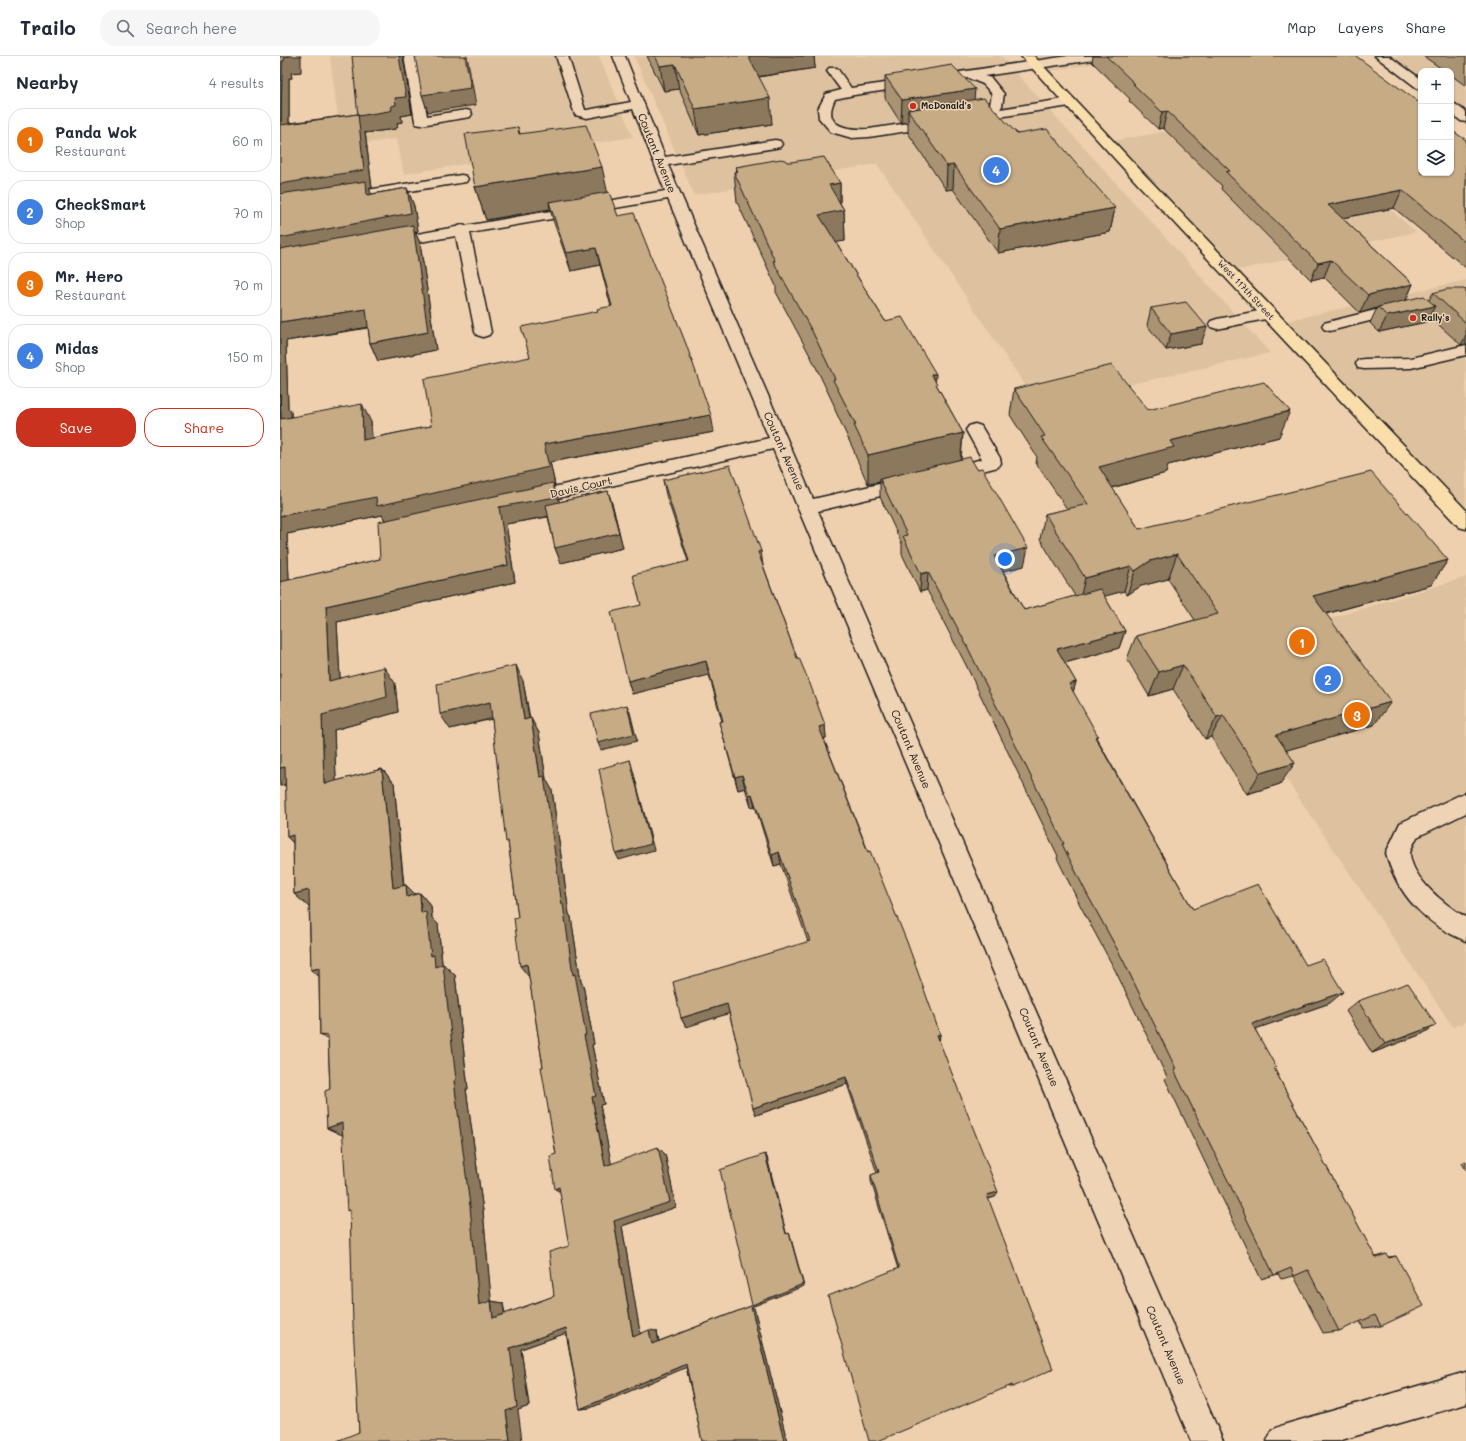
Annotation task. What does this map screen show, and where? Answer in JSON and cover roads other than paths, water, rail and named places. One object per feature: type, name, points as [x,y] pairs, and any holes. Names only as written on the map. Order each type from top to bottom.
[{"type":"main road","name":"West 117th Street","points":[[1031,60],[1466,522]]},
{"type":"street","points":[[410,56],[421,121],[466,114]]},
{"type":"street","points":[[562,56],[579,112],[588,114],[637,104]]},
{"type":"street","name":"Coutant Avenue","points":[[619,56],[673,194],[1207,1441]]},
{"type":"street","points":[[1070,102],[852,134],[836,129],[826,118],[824,109],[830,97],[848,92],[969,74],[1031,60],[1093,56]]},
{"type":"street","points":[[1381,56],[1418,84]]},
{"type":"street","points":[[833,71],[848,92]]},
{"type":"street","points":[[969,74],[987,81],[998,94],[996,106],[986,115]]},
{"type":"street","points":[[1454,109],[1466,118]]},
{"type":"street","points":[[660,162],[775,144]]},
{"type":"street","points":[[327,201],[461,179]]},
{"type":"street","points":[[374,245],[673,194]]},
{"type":"street","points":[[462,229],[483,332]]},
{"type":"street","points":[[1330,326],[1417,305]]},
{"type":"street","points":[[1217,324],[1269,314]]},
{"type":"street","points":[[1364,364],[1411,363],[1466,350]]},
{"type":"street","points":[[808,507],[992,463],[991,458],[974,430]]},
{"type":"street","name":"Davis Court","points":[[515,502],[779,442]]},
{"type":"street","points":[[1464,803],[1408,830],[1398,853],[1405,876],[1423,899],[1458,926],[1466,929]]},
{"type":"street","points":[[1283,1441],[1466,1388]]},
{"type":"place","name":"McDonald's","points":[[913,106]]},
{"type":"place","name":"Midas","points":[[996,170]]},
{"type":"place","name":"Rally's","points":[[1413,318]]},
{"type":"place","name":"Panda Wok","points":[[1302,642]]},
{"type":"place","name":"CheckSmart","points":[[1328,679]]},
{"type":"place","name":"Mr. Hero","points":[[1357,715]]}]
